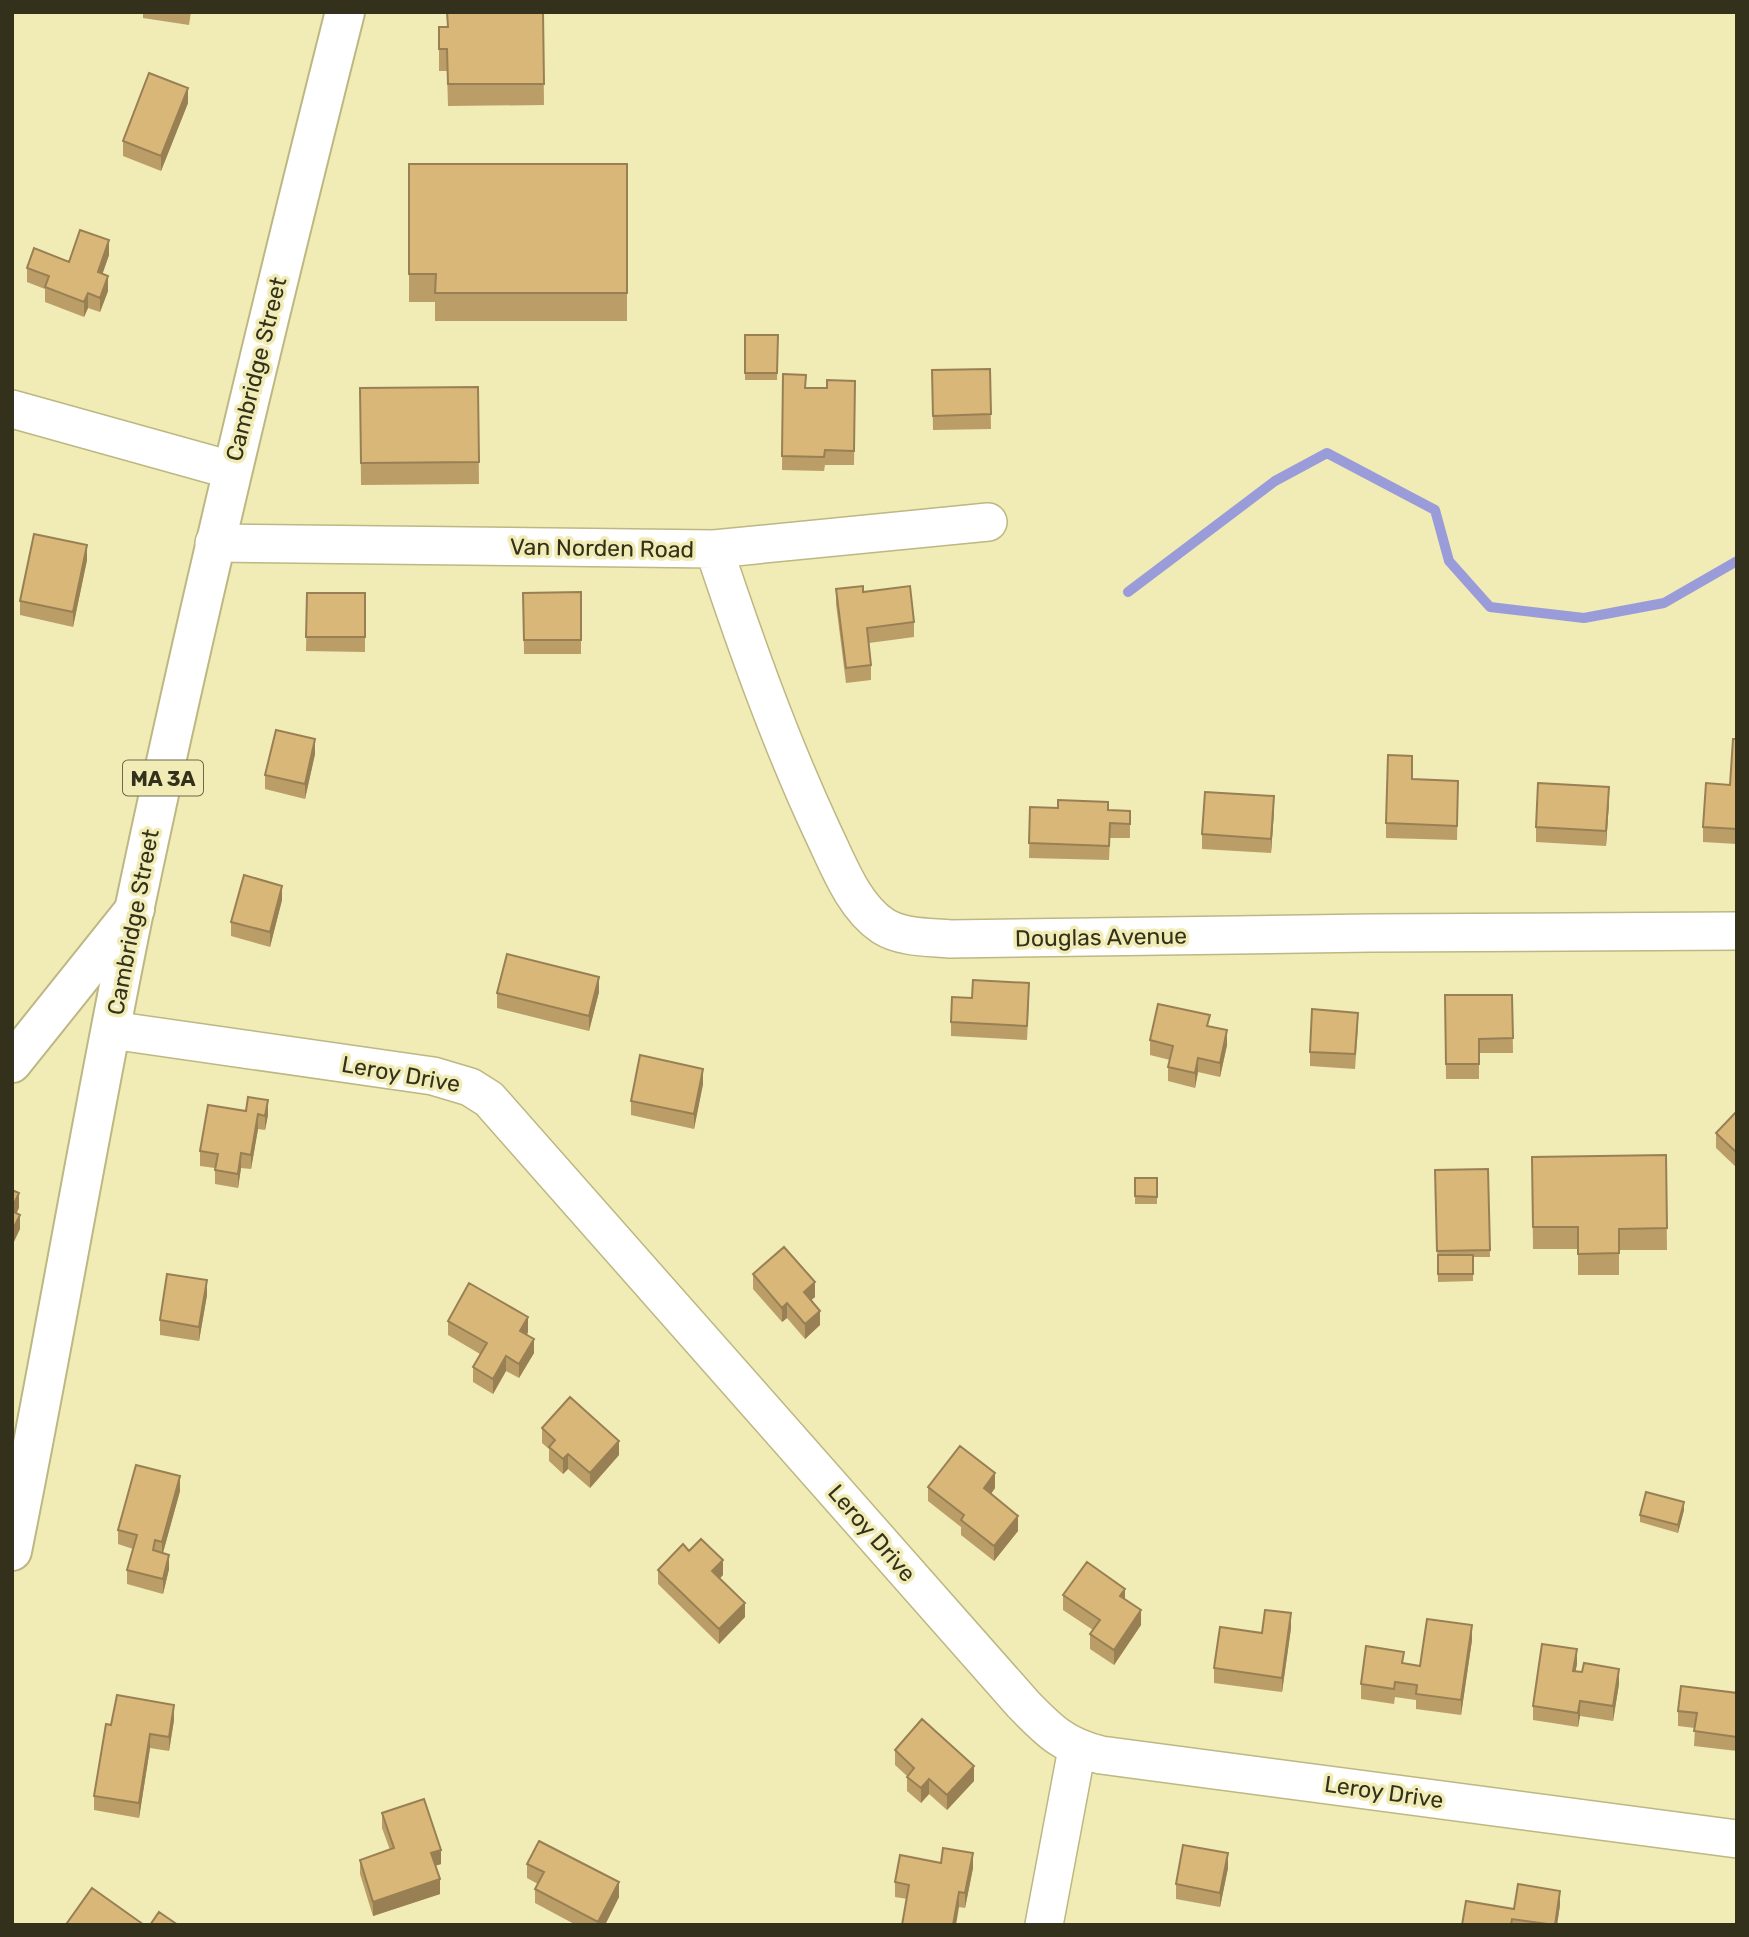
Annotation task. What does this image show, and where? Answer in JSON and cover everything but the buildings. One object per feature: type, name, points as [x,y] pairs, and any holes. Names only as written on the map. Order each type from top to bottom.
[{"type":"main road","name":"Cambridge Street","points":[[12,1551],[135,909],[231,470],[345,12]]},
{"type":"main road","points":[[12,1063],[135,909]]},
{"type":"street","points":[[12,410],[231,470]]},
{"type":"street","name":"Van Norden Road","points":[[214,544],[714,549],[988,522]]},
{"type":"street","name":"Douglas Avenue","points":[[714,549],[778,726],[843,876],[864,907],[882,925],[901,933],[950,939],[1737,931]]},
{"type":"street","name":"Leroy Drive","points":[[111,1030],[433,1076],[470,1087],[489,1099],[1023,1704],[1048,1730],[1077,1749],[1115,1757],[1737,1839]]},
{"type":"street","points":[[1044,1925],[1077,1749]]},
{"type":"waterway","points":[[1128,592],[1275,481],[1327,453],[1435,510],[1449,561],[1490,607],[1584,618],[1664,603],[1737,561]]}]
